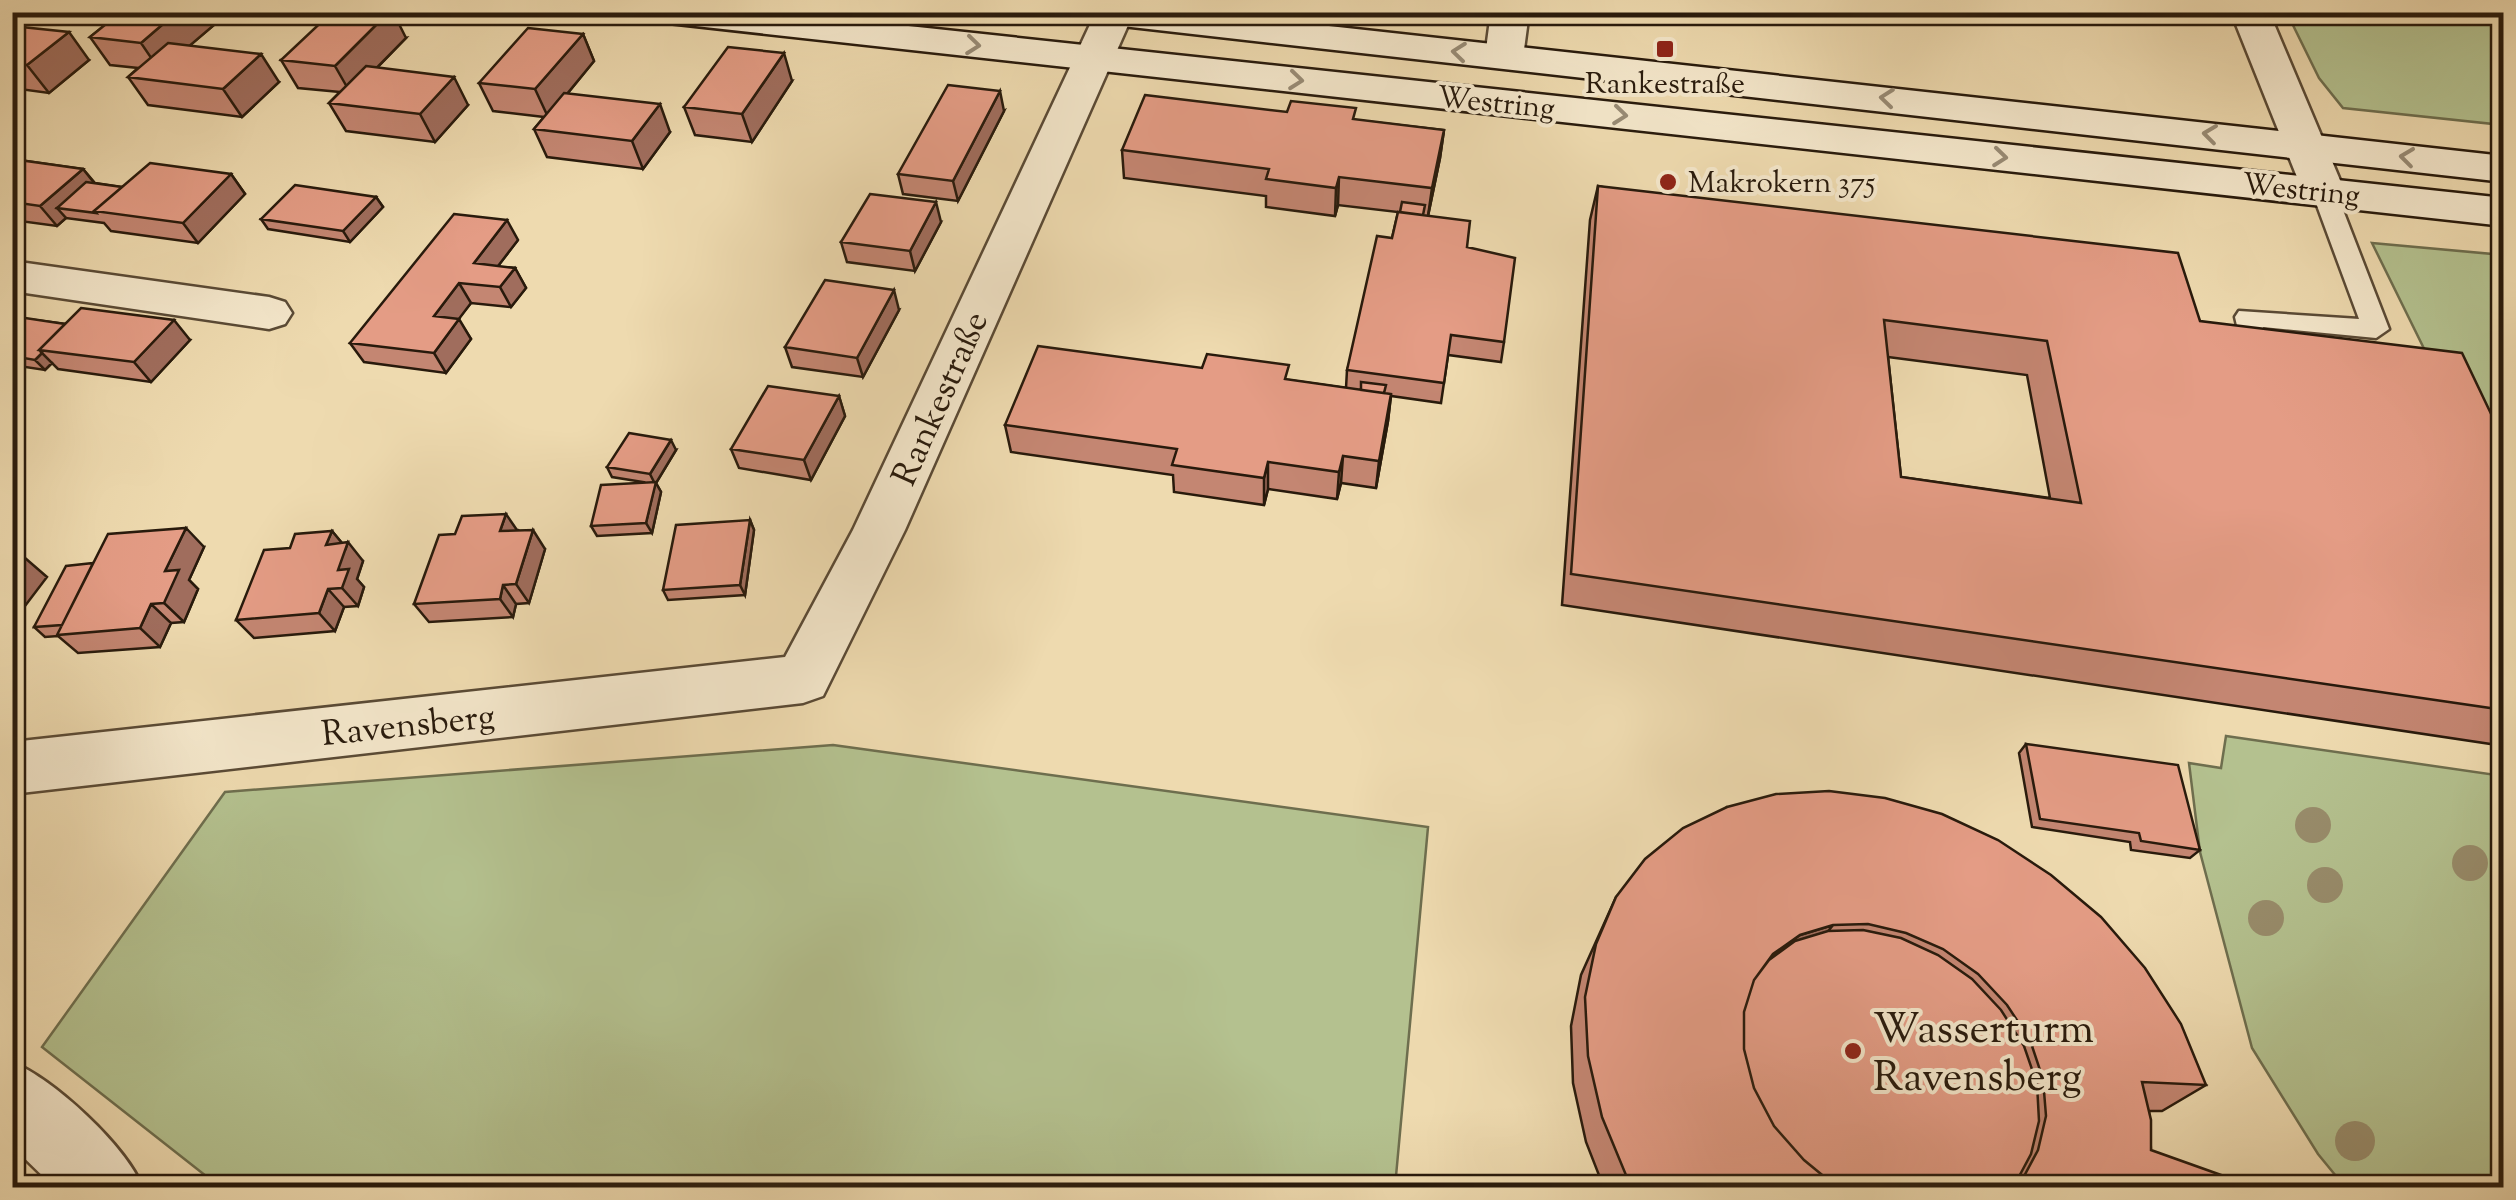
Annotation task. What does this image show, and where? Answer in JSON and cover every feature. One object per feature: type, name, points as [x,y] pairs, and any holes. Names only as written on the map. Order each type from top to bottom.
[{"type":"main road","name":"Westring","points":[[668,12],[2504,212]]},
{"type":"main road","points":[[1504,57],[1510,12]]},
{"type":"main road","points":[[2250,12],[2324,192]]},
{"type":"main road","name":"Westring","points":[[1105,13],[2504,169]]},
{"type":"main road","name":"Rankestraße","points":[[803,679],[879,530],[1093,58],[1105,13]]},
{"type":"main road","points":[[12,276],[269,313]]},
{"type":"main road","name":"Ravensberg","points":[[12,768],[803,679]]},
{"type":"main road","points":[[12,1098],[106,1188]]},
{"type":"lane","points":[[2257,366],[2248,317],[2376,329],[2324,192]]},
{"type":"green space","points":[[2287,13],[2503,13],[2503,125],[2343,108],[2319,78]]},
{"type":"green space","points":[[2372,243],[2503,255],[2503,509]]},
{"type":"green space","points":[[2226,736],[2503,776],[2503,1187],[2345,1187],[2318,1154],[2252,1048],[2200,852],[2189,763],[2221,768]]},
{"type":"green space","points":[[833,745],[1428,827],[1395,1187],[220,1187],[42,1047],[225,792]]},
{"type":"building","points":[[121,12],[177,12],[141,43],[90,37]]},
{"type":"building","points":[[332,12],[389,12],[335,66],[281,60]]},
{"type":"building","points":[[12,26],[69,32],[27,65],[12,63]]},
{"type":"building","points":[[528,28],[583,34],[535,89],[479,83]]},
{"type":"building","points":[[168,43],[261,54],[223,89],[128,77]]},
{"type":"building","points":[[728,47],[784,53],[742,114],[684,107]]},
{"type":"building","points":[[366,66],[454,77],[420,114],[329,103]]},
{"type":"building","points":[[948,85],[1000,91],[953,181],[898,174]]},
{"type":"building","points":[[564,93],[660,104],[632,141],[534,129]]},
{"type":"building","points":[[1145,95],[1287,112],[1291,101],[1356,108],[1353,119],[1444,130],[1432,188],[1339,177],[1336,188],[1266,179],[1269,169],[1122,150]]},
{"type":"building","points":[[12,159],[83,169],[40,206],[12,202]]},
{"type":"building","points":[[150,163],[231,174],[183,223],[94,211]]},
{"type":"building","points":[[86,182],[122,187],[96,213],[57,208]]},
{"type":"building","points":[[295,185],[376,197],[343,231],[261,219]]},
{"type":"building","points":[[1598,186],[2178,253],[2200,321],[2462,353],[2504,441],[2504,710],[1571,574]],"holes":[[[1884,320],[2047,341],[2081,503],[1901,477]]]},
{"type":"building","points":[[870,194],[936,202],[910,251],[841,242]]},
{"type":"building","points":[[1402,202],[1425,205],[1423,215],[1400,212]]},
{"type":"building","points":[[1398,212],[1470,221],[1467,247],[1515,258],[1504,342],[1451,335],[1444,383],[1347,370],[1377,236],[1392,238]]},
{"type":"building","points":[[454,214],[507,220],[474,263],[515,268],[500,287],[459,283],[434,316],[459,319],[434,353],[350,343]]},
{"type":"building","points":[[825,280],[894,290],[857,358],[785,347]]},
{"type":"building","points":[[81,308],[174,320],[134,362],[39,350]]},
{"type":"building","points":[[12,316],[65,324],[39,350],[42,353],[35,360],[12,356]]},
{"type":"building","points":[[1038,346],[1202,368],[1207,354],[1289,365],[1285,379],[1391,394],[1379,461],[1343,456],[1339,472],[1268,462],[1264,478],[1172,465],[1177,449],[1005,425]]},
{"type":"building","points":[[1361,382],[1386,385],[1384,393],[1361,390]]},
{"type":"building","points":[[768,386],[839,396],[804,460],[731,449]]},
{"type":"building","points":[[629,433],[671,440],[650,474],[607,467]]},
{"type":"building","points":[[656,482],[646,523],[591,526],[601,485]]},
{"type":"building","points":[[506,514],[500,531],[533,530],[516,584],[503,585],[500,599],[414,604],[439,535],[455,534],[462,516]]},
{"type":"building","points":[[750,520],[740,585],[663,590],[676,525]]},
{"type":"building","points":[[186,528],[165,571],[179,570],[164,603],[151,604],[140,628],[57,635],[108,534]]},
{"type":"building","points":[[332,531],[326,545],[348,542],[338,570],[349,569],[342,588],[328,589],[319,613],[236,620],[264,550],[290,548],[295,534]]},
{"type":"building","points":[[93,563],[62,625],[34,627],[66,566]]},
{"type":"building","points":[[2026,744],[2178,765],[2200,850],[2141,841],[2139,833],[2040,819]]},
{"type":"building","points":[[1829,791],[1885,798],[1942,814],[1998,840],[2051,875],[2101,917],[2145,968],[2181,1024],[2206,1085],[2142,1082],[2151,1120],[2151,1150],[2221,1175],[2221,1188],[2012,1188],[2022,1180],[2038,1150],[2046,1116],[2043,1079],[2030,1040],[2007,1005],[1978,974],[1943,949],[1906,933],[1868,924],[1833,925],[1800,935],[1773,954],[1754,980],[1744,1012],[1744,1049],[1754,1088],[1774,1126],[1804,1160],[1838,1188],[1633,1188],[1602,1117],[1588,1056],[1585,997],[1596,944],[1616,897],[1645,859],[1683,828],[1727,807],[1776,794]]},
{"type":"building","name":"Wasserturm Ravensberg","points":[[1863,930],[1901,938],[1938,955],[1972,979],[2001,1010],[2024,1046],[2037,1084],[2039,1121],[2031,1154],[2011,1188],[1838,1188],[1804,1160],[1774,1126],[1754,1088],[1744,1049],[1744,1012],[1754,980],[1769,960],[1795,941],[1828,931]]},
{"type":"place","name":"Rankestraße","points":[[1665,49]]},
{"type":"place","name":"Makrokern 375","points":[[1668,182]]},
{"type":"place","name":"Wasserturm Ravensberg","points":[[1853,1051]]}]
